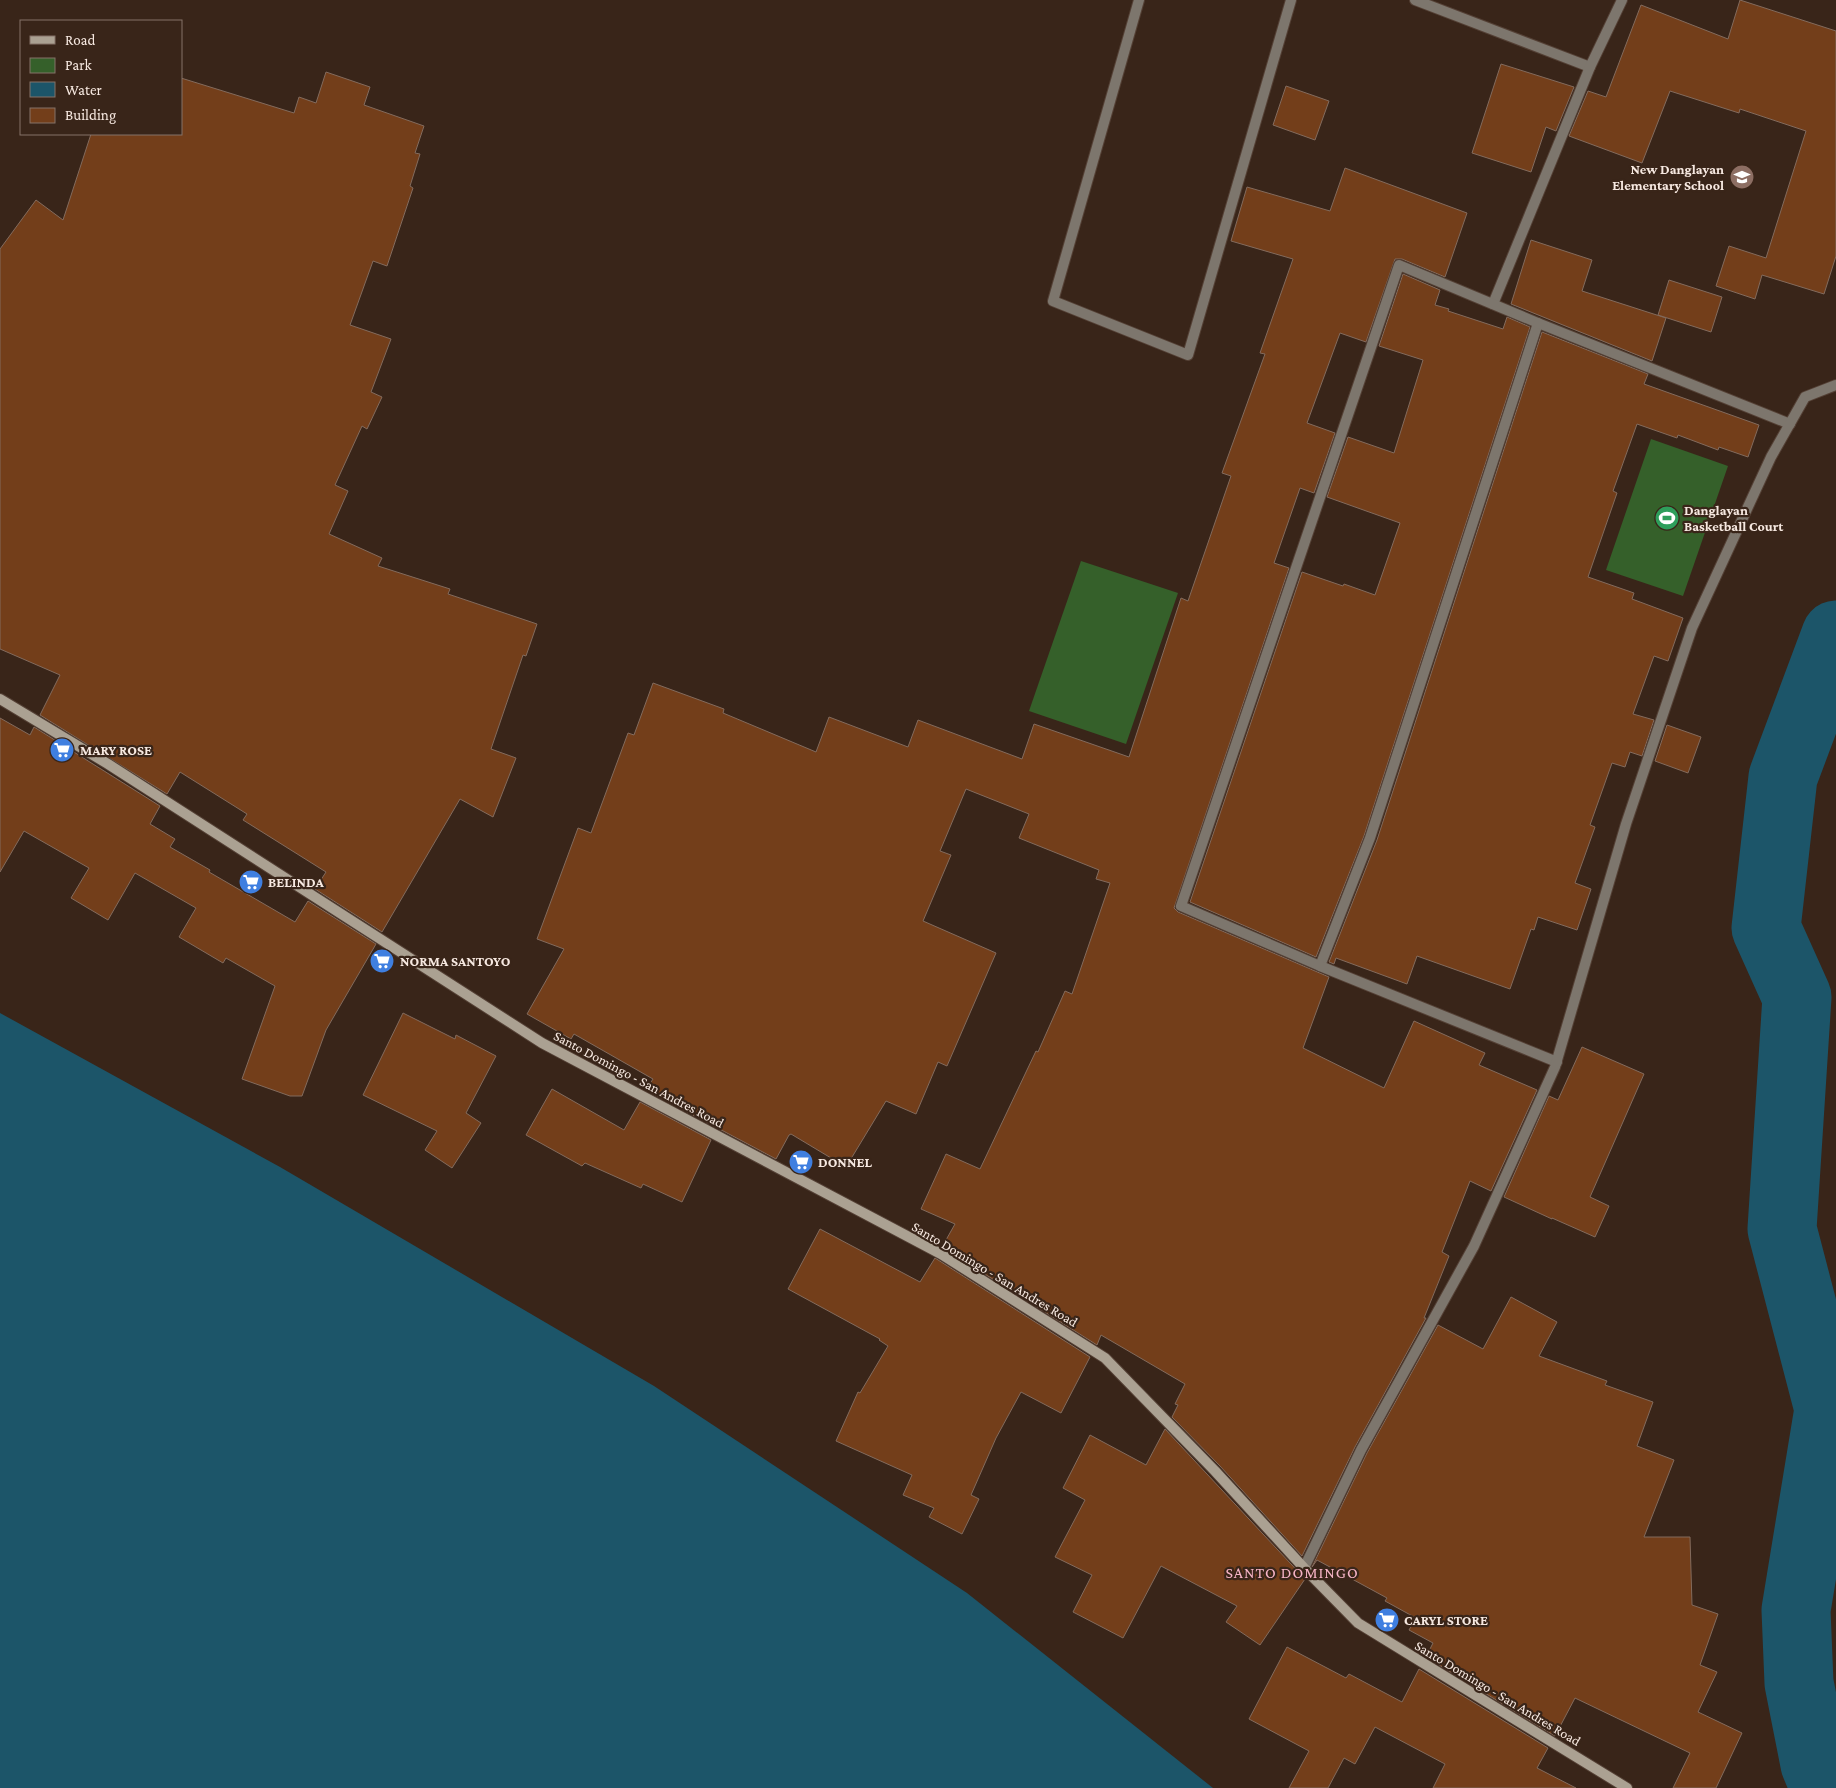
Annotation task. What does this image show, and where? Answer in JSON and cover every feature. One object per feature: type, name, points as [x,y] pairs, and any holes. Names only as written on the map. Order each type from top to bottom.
[{"type":"street","points":[[1139,0],[1052,301],[1188,354],[1291,0]]},
{"type":"street","points":[[1415,0],[1590,67]]},
{"type":"street","points":[[1493,304],[1590,67],[1622,0]]},
{"type":"street","points":[[1556,1062],[1320,966],[1181,906],[1399,265],[1790,424]]},
{"type":"street","points":[[1320,966],[1370,838],[1538,323]]},
{"type":"street","points":[[1304,1568],[1361,1450],[1474,1246],[1556,1062],[1626,824],[1692,628],[1771,458],[1805,397],[1836,385]]},
{"type":"street","name":"Santo Domingo - San Andres Road","points":[[0,699],[108,764],[542,1043],[941,1254],[1105,1358],[1215,1471],[1304,1568],[1358,1623],[1627,1788]]},
{"type":"green space","name":"Danglayan Basketball Court","points":[[1651,439],[1728,466],[1683,596],[1606,570]]},
{"type":"green space","points":[[1081,561],[1178,593],[1126,744],[1029,711]]},
{"type":"water","points":[[0,1013],[280,1167],[654,1386],[967,1593],[1213,1788],[0,1788]]},
{"type":"building","points":[[1740,0],[1836,31],[1836,256],[1824,294],[1762,275],[1755,299],[1716,286],[1729,246],[1766,258],[1806,131],[1740,109],[1739,113],[1670,91],[1642,163],[1569,136],[1588,91],[1606,97],[1641,5],[1728,39]]},
{"type":"building","points":[[1501,64],[1574,87],[1556,131],[1546,127],[1531,172],[1472,153]]},
{"type":"building","points":[[326,72],[370,87],[364,105],[424,126],[415,153],[420,154],[410,186],[413,188],[387,266],[373,261],[350,325],[391,339],[371,392],[382,397],[367,429],[362,426],[335,485],[348,491],[329,534],[382,558],[378,566],[450,589],[448,594],[537,624],[526,656],[523,655],[491,749],[516,758],[493,817],[460,799],[382,932],[315,889],[326,872],[243,820],[247,814],[180,772],[167,794],[40,715],[60,675],[0,649],[0,249],[36,200],[63,220],[91,135],[182,135],[182,78],[294,113],[299,97],[316,103]]},
{"type":"building","points":[[1286,86],[1329,101],[1315,140],[1273,125]]},
{"type":"building","points":[[1345,168],[1467,213],[1445,277],[1402,259],[1395,259],[1366,342],[1340,333],[1307,423],[1335,433],[1314,493],[1300,488],[1274,563],[1289,568],[1174,908],[1178,912],[1329,977],[1303,1048],[1384,1088],[1414,1021],[1485,1053],[1479,1065],[1537,1090],[1491,1191],[1470,1181],[1442,1252],[1449,1256],[1424,1318],[1426,1318],[1355,1447],[1302,1556],[1220,1466],[1172,1417],[1178,1405],[1175,1404],[1185,1384],[1101,1335],[1097,1345],[942,1247],[955,1224],[921,1209],[946,1154],[980,1169],[1036,1051],[1038,1052],[1065,991],[1072,994],[1110,883],[1096,879],[1099,870],[1019,838],[1029,814],[966,789],[940,851],[951,855],[923,921],[996,953],[947,1066],[938,1062],[916,1114],[886,1101],[846,1167],[791,1134],[776,1159],[646,1090],[653,1079],[574,1034],[571,1039],[527,1014],[564,949],[537,939],[578,828],[591,833],[628,733],[634,735],[653,683],[724,709],[723,713],[816,752],[829,717],[908,747],[918,720],[1022,759],[1034,724],[1129,757],[1181,598],[1188,601],[1231,476],[1222,473],[1265,354],[1260,353],[1293,259],[1231,241],[1247,187],[1330,211]]},
{"type":"building","points":[[1531,240],[1592,260],[1582,291],[1666,318],[1652,361],[1511,304]]},
{"type":"building","points":[[1403,274],[1440,290],[1435,305],[1449,309],[1448,311],[1503,329],[1507,317],[1530,327],[1364,836],[1316,957],[1190,902],[1302,572],[1375,595],[1400,523],[1327,497],[1348,437],[1394,453],[1423,360],[1379,346]]},
{"type":"building","points":[[1669,280],[1722,297],[1711,332],[1658,315]]},
{"type":"building","points":[[1542,332],[1648,374],[1644,384],[1759,425],[1748,457],[1719,447],[1718,450],[1678,435],[1677,438],[1637,424],[1613,491],[1617,493],[1588,577],[1634,593],[1632,599],[1683,618],[1668,661],[1654,656],[1633,714],[1654,720],[1642,756],[1630,752],[1625,767],[1612,763],[1590,825],[1595,827],[1575,883],[1591,889],[1577,930],[1538,917],[1534,930],[1531,929],[1510,989],[1417,956],[1407,984],[1336,958],[1334,964],[1329,962],[1377,840]]},
{"type":"building","points":[[0,718],[30,735],[34,727],[160,806],[150,824],[175,839],[170,847],[210,870],[209,872],[295,922],[308,901],[376,944],[326,1030],[302,1096],[290,1096],[242,1079],[275,986],[226,958],[223,963],[179,937],[196,908],[135,873],[108,920],[71,898],[89,868],[24,831],[0,872]]},
{"type":"building","points":[[1667,725],[1701,737],[1688,773],[1655,761]]},
{"type":"building","points":[[403,1013],[455,1039],[456,1035],[496,1056],[466,1113],[481,1123],[452,1168],[425,1150],[437,1131],[363,1095]]},
{"type":"building","points":[[1582,1047],[1644,1074],[1590,1197],[1609,1206],[1595,1237],[1504,1197],[1549,1096],[1558,1100]]},
{"type":"building","points":[[552,1089],[624,1130],[640,1102],[711,1140],[682,1202],[643,1184],[641,1188],[585,1163],[582,1166],[526,1135]]},
{"type":"building","points":[[820,1229],[920,1282],[935,1258],[1090,1357],[1061,1413],[1021,1392],[996,1438],[971,1495],[979,1499],[962,1534],[929,1517],[934,1508],[903,1495],[912,1475],[836,1441],[858,1392],[860,1393],[888,1346],[880,1339],[788,1289]]},
{"type":"building","points":[[1511,1297],[1557,1322],[1539,1356],[1607,1381],[1605,1385],[1653,1402],[1637,1446],[1674,1460],[1644,1537],[1690,1537],[1692,1605],[1718,1614],[1700,1665],[1717,1672],[1698,1712],[1742,1733],[1716,1788],[1673,1788],[1690,1753],[1575,1698],[1555,1736],[1426,1657],[1433,1643],[1409,1630],[1416,1618],[1385,1601],[1387,1598],[1317,1560],[1312,1567],[1367,1453],[1438,1325],[1483,1349]]},
{"type":"building","points":[[1165,1429],[1305,1579],[1260,1645],[1226,1622],[1237,1606],[1161,1566],[1123,1638],[1073,1612],[1092,1575],[1055,1557],[1085,1500],[1063,1488],[1090,1435],[1146,1465]]},
{"type":"building","points":[[1287,1647],[1346,1678],[1349,1674],[1402,1702],[1419,1669],[1548,1748],[1537,1768],[1576,1788],[1433,1788],[1445,1764],[1375,1727],[1355,1764],[1344,1758],[1328,1788],[1289,1788],[1309,1751],[1249,1719]]},
{"type":"waterway","points":[[1825,1788],[1815,1764],[1799,1683],[1796,1610],[1829,1409],[1782,1229],[1797,997],[1766,928],[1783,777],[1836,635]]},
{"type":"place","name":"New Danglayan Elementary School","points":[[1742,177]]},
{"type":"place","name":"Danglayan Basketball Court","points":[[1667,518]]},
{"type":"place","name":"MARY ROSE","points":[[62,750]]},
{"type":"place","name":"BELINDA","points":[[251,882]]},
{"type":"place","name":"NORMA SANTOYO","points":[[382,961]]},
{"type":"place","name":"DONNEL","points":[[801,1162]]},
{"type":"place","name":"CARYL STORE","points":[[1387,1620]]},
{"type":"district","name":"SANTO DOMINGO","points":[[1292,1572]]}]
